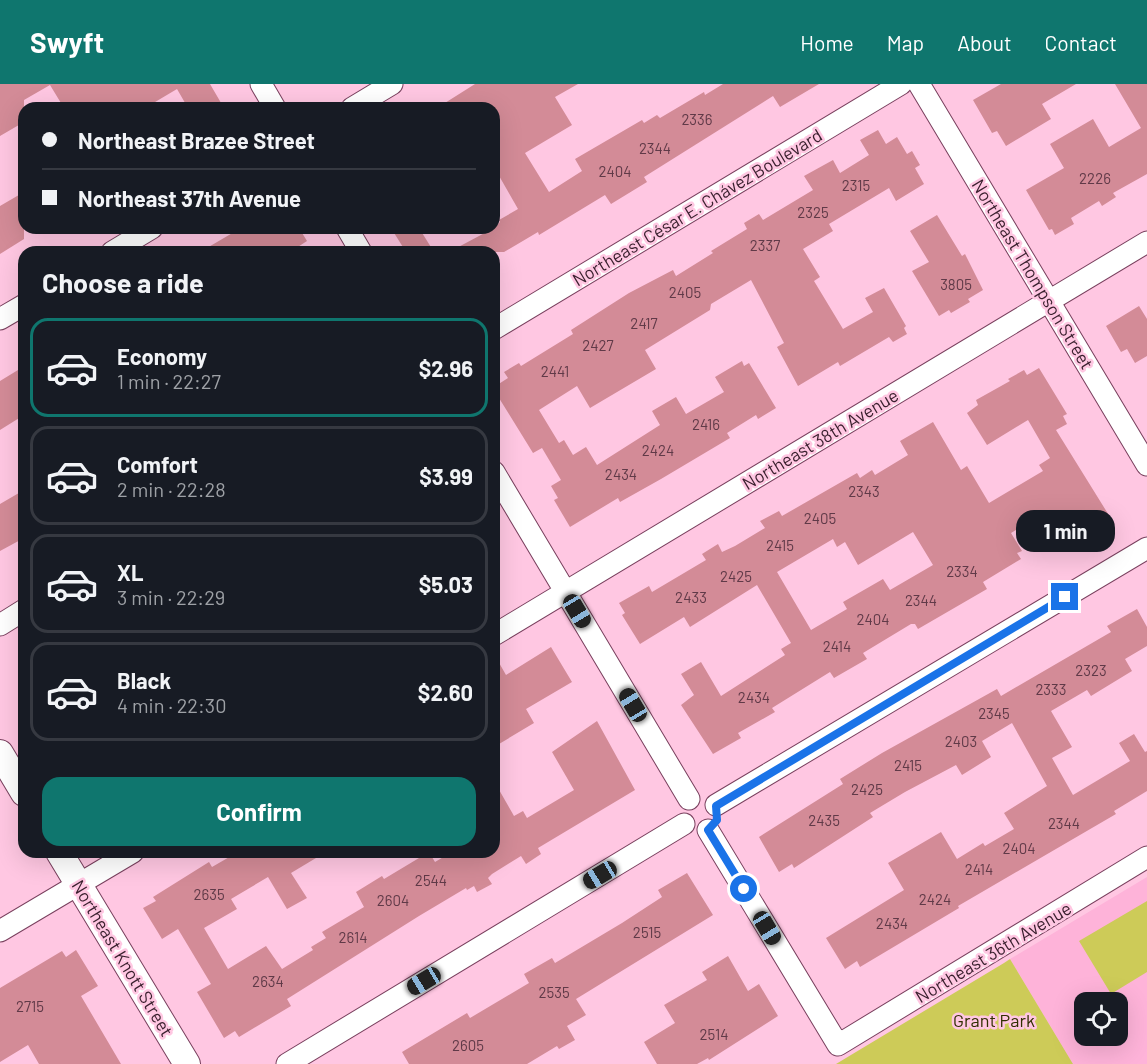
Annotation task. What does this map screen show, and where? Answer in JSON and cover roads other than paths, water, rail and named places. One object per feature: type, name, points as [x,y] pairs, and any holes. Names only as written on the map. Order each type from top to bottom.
[{"type":"street","points":[[261,84],[272,102]]},
{"type":"street","points":[[362,102],[392,84]]},
{"type":"street","name":"Northeast César E. Chávez Boulevard","points":[[500,325],[901,84]]},
{"type":"street","name":"Northeast Thompson Street","points":[[920,84],[1147,465]]},
{"type":"street","points":[[122,246],[142,234]]},
{"type":"street","name":"Northeast 38th Avenue","points":[[500,631],[1147,242]]},
{"type":"street","points":[[0,319],[18,308]]},
{"type":"street","points":[[500,482],[689,799]]},
{"type":"street","points":[[716,806],[1147,548]]},
{"type":"street","points":[[0,625],[18,614]]},
{"type":"street","points":[[0,753],[18,783]]},
{"type":"street","points":[[684,824],[682,810],[689,799],[702,796],[716,806]]},
{"type":"street","points":[[684,824],[697,832],[708,830],[717,820],[716,806]]},
{"type":"street","points":[[287,1064],[684,824]]},
{"type":"street","name":"Northeast 36th Avenue","points":[[708,830],[838,1045],[1147,857]]},
{"type":"street","name":"Northeast Knott Street","points":[[63,858],[187,1064]]},
{"type":"street","points":[[0,931],[123,858]]},
{"type":"park label","name":"Grant Park","points":[[994,1020]]}]
